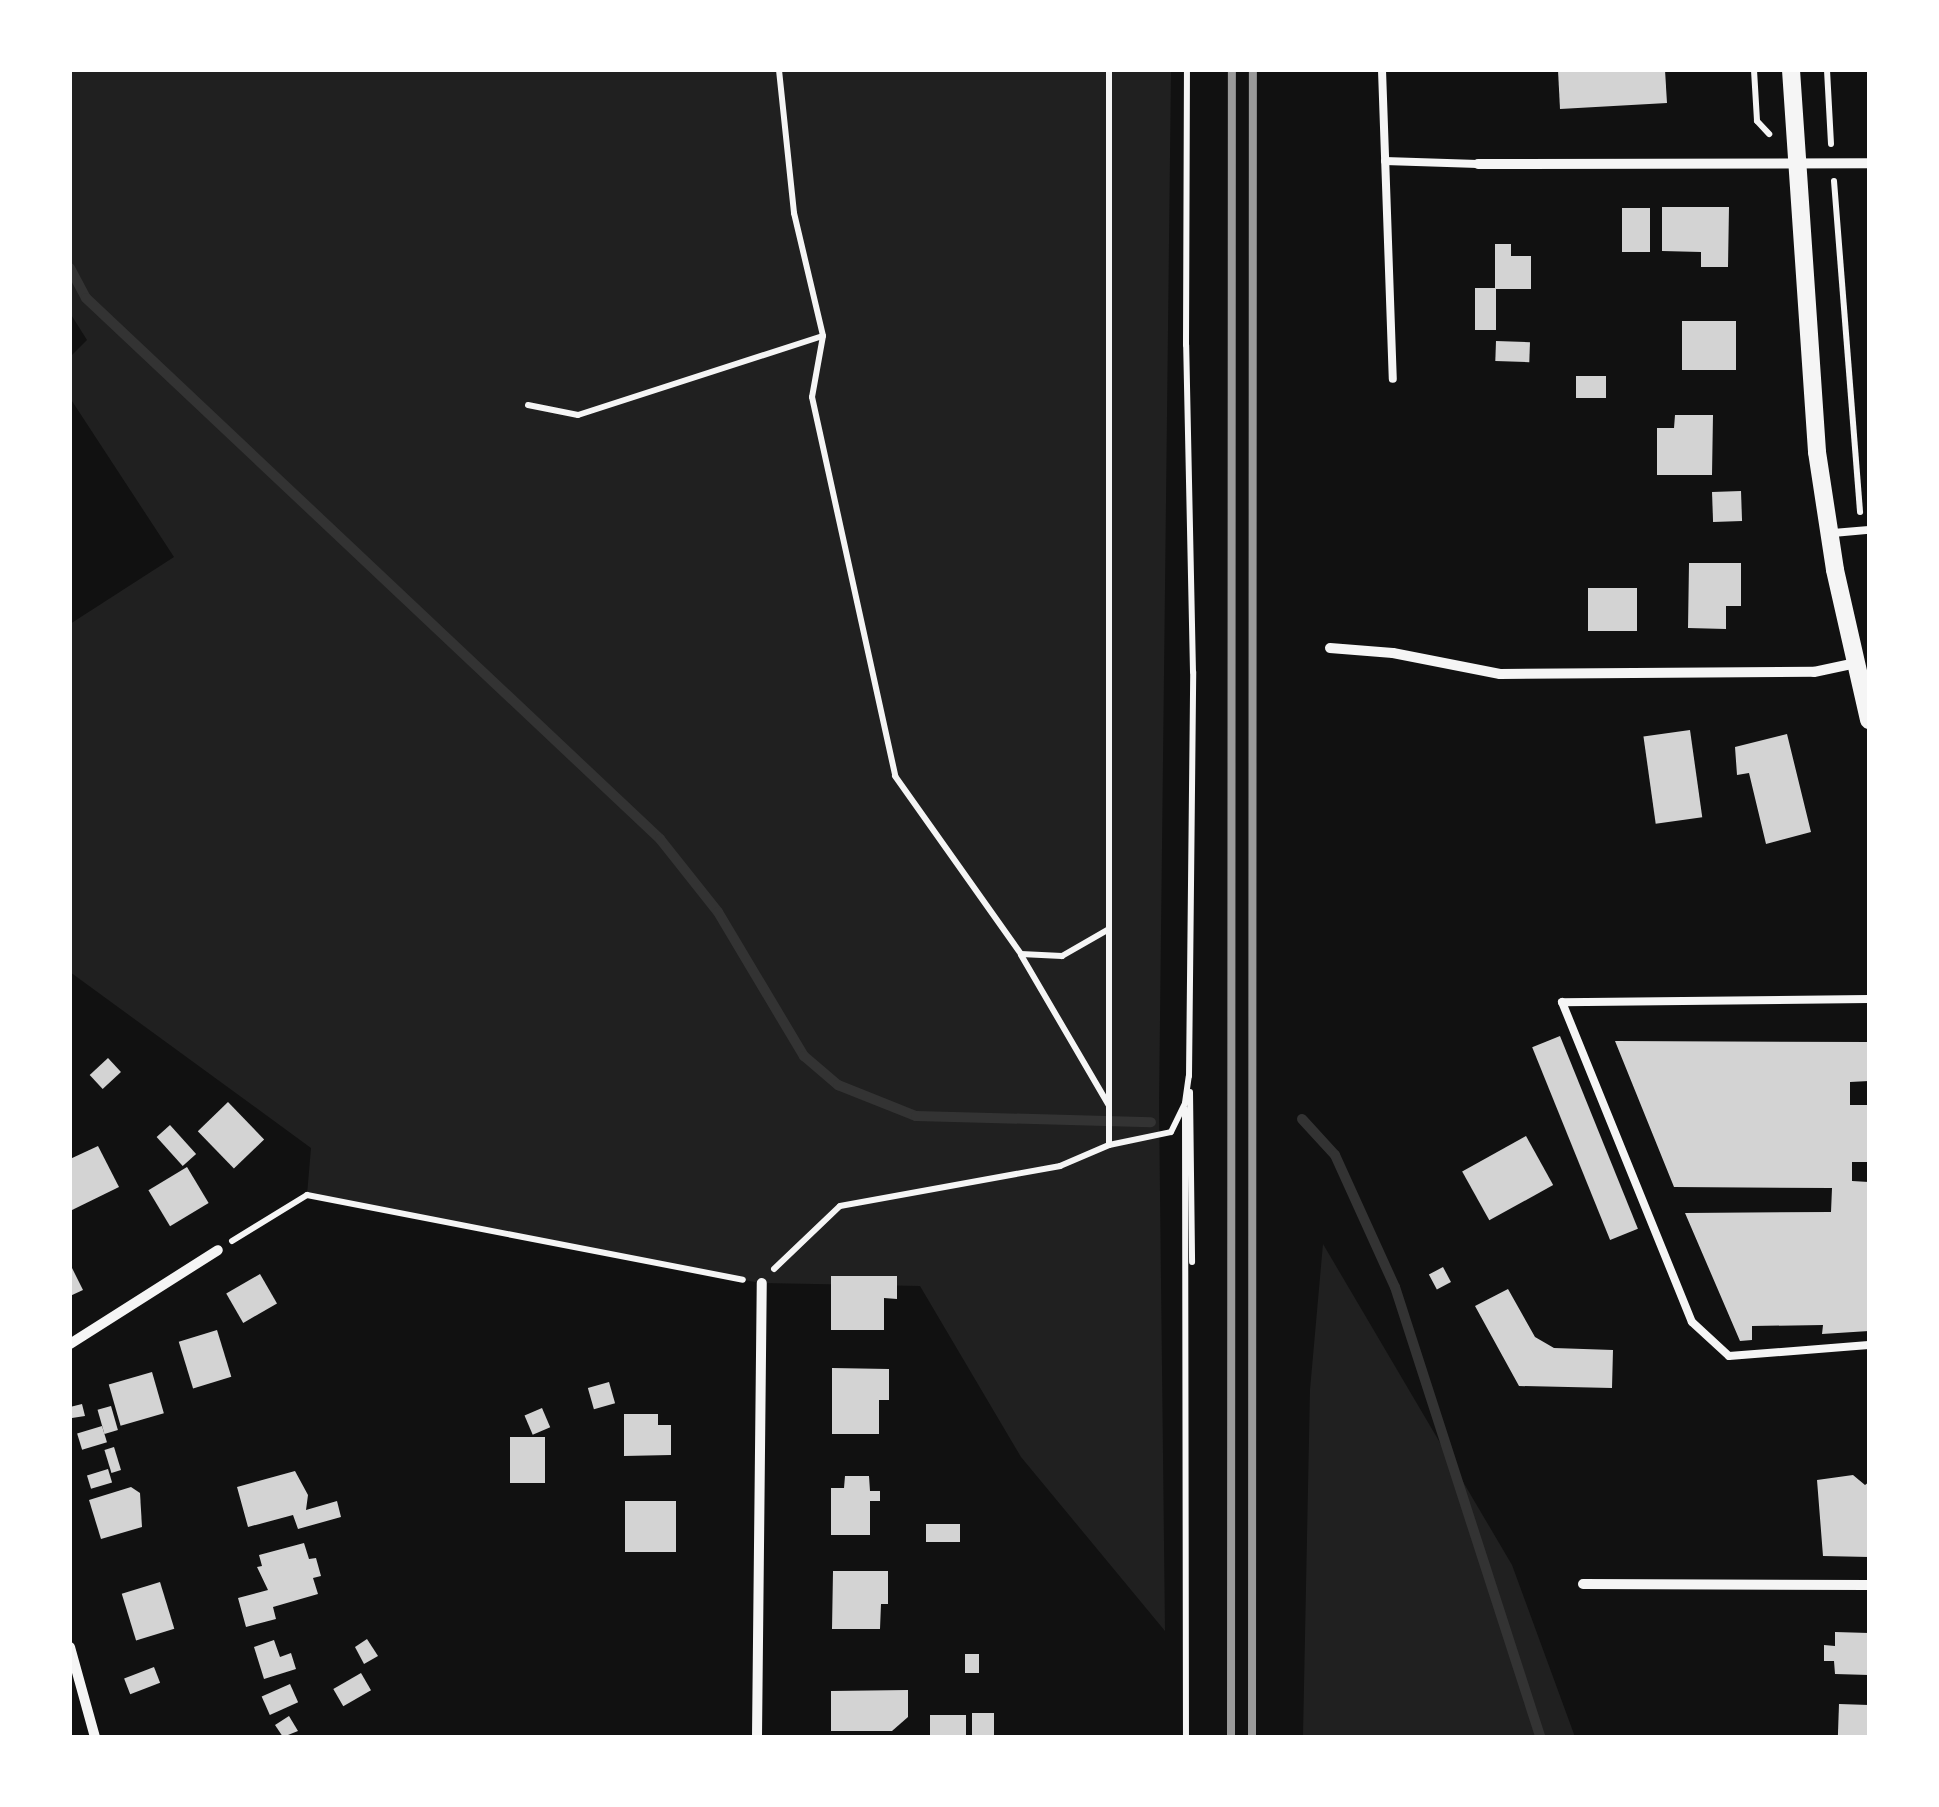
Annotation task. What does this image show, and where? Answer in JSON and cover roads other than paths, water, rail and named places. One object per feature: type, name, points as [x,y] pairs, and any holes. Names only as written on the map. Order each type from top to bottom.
[{"type":"street","points":[[1791,70],[1817,452],[1828,533],[1869,720]]},
{"type":"street","points":[[1478,164],[1869,163]]},
{"type":"street","points":[[1330,648],[1393,653],[1500,674],[1814,672],[1856,663]]},
{"type":"street","points":[[70,1344],[218,1250]]},
{"type":"street","points":[[758,1737],[762,1283]]},
{"type":"street","points":[[1583,1584],[1869,1585]]},
{"type":"street","points":[[70,1648],[95,1737]]},
{"type":"lane","points":[[1382,70],[1393,380]]},
{"type":"lane","points":[[1385,161],[1478,164]]},
{"type":"lane","points":[[1828,533],[1865,530]]},
{"type":"lane","points":[[1869,999],[1562,1002],[1692,1322],[1729,1356],[1869,1345]]},
{"type":"waterway","points":[[70,268],[86,298],[660,839],[718,912],[804,1056],[838,1085],[916,1116],[1151,1122]]},
{"type":"waterway","points":[[1302,1119],[1335,1155],[1395,1287],[1540,1737]]},
{"type":"railway","points":[[1231,1737],[1232,70]]},
{"type":"railway","points":[[1252,1737],[1253,70]]}]
